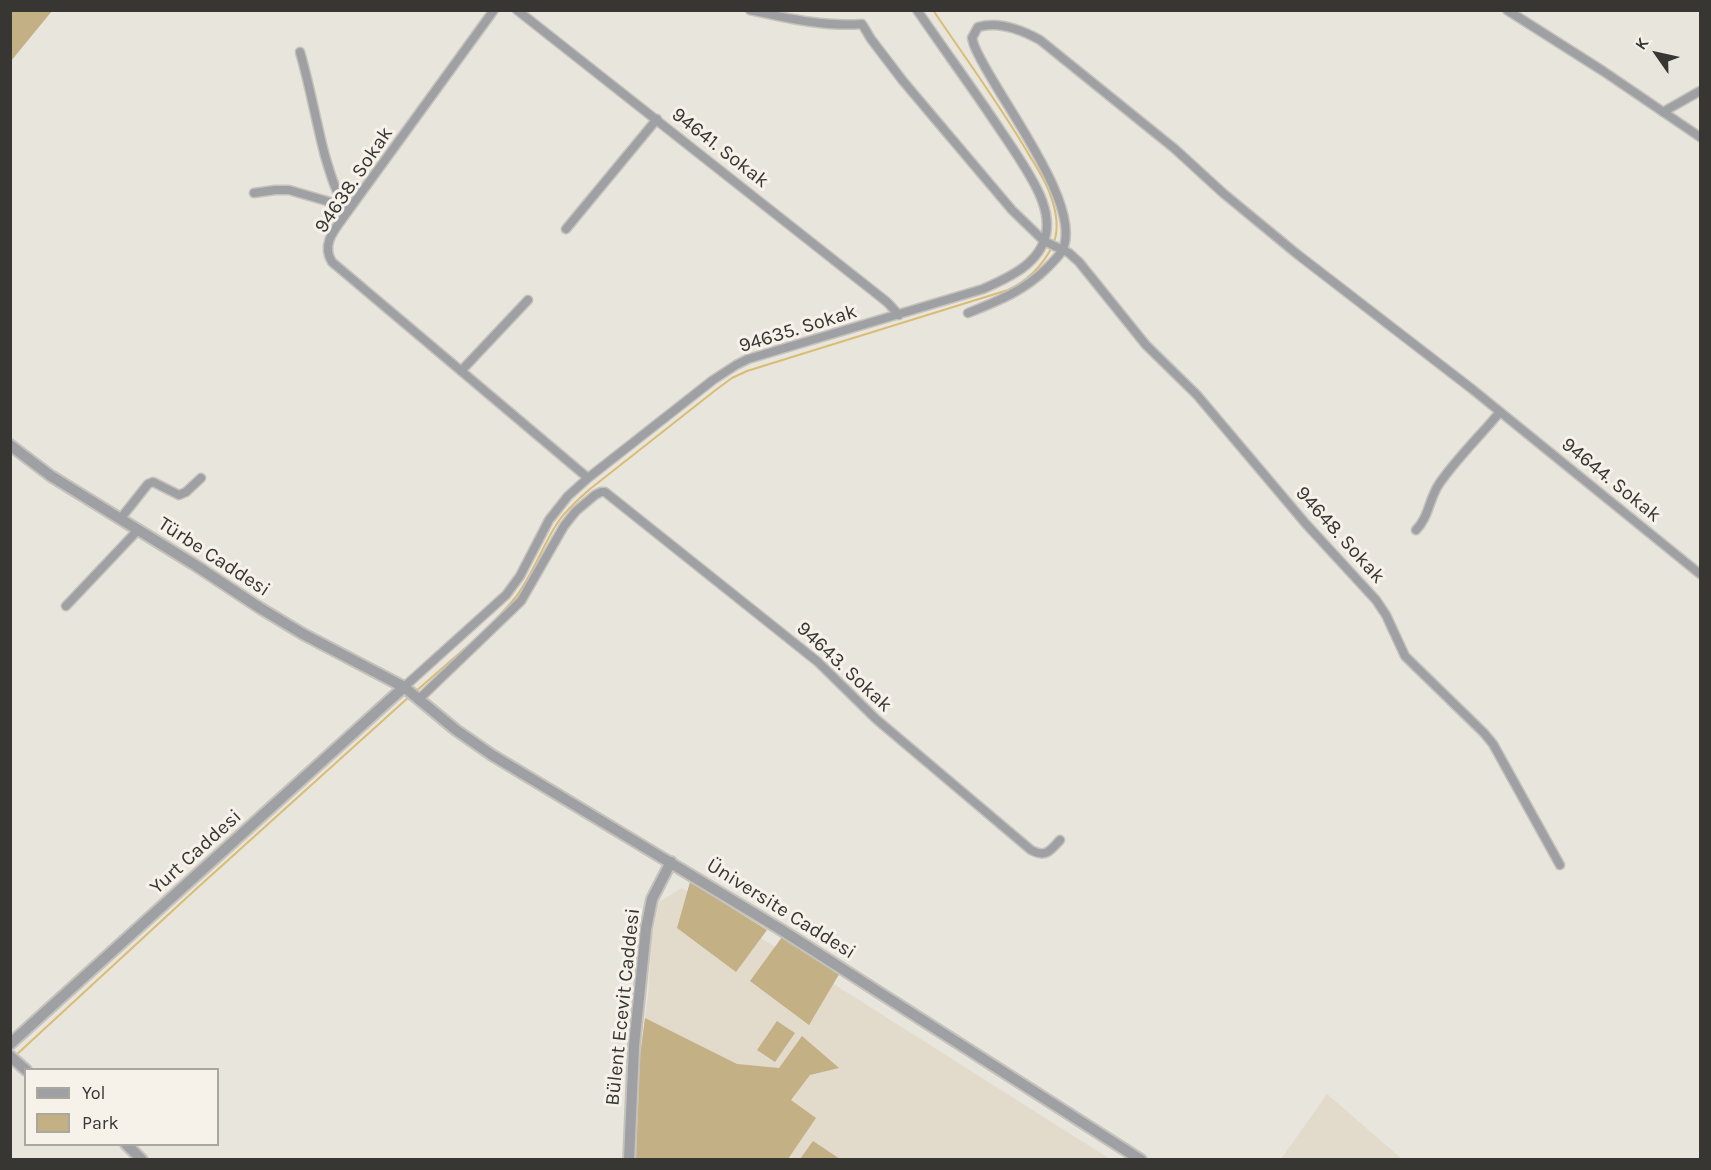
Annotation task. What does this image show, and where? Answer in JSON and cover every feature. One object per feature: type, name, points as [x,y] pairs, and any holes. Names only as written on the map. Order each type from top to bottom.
[{"type":"street","name":"94638. Sokak","points":[[494,10],[346,208],[328,243],[327,251],[332,262],[588,478]]},
{"type":"street","name":"94641. Sokak","points":[[518,10],[887,302],[899,315]]},
{"type":"street","points":[[750,10],[816,23],[842,26],[862,24],[903,81],[1012,210],[1044,241],[1047,230],[1046,214],[1037,189],[980,99],[917,10]]},
{"type":"street","points":[[1508,10],[1604,71],[1701,137]]},
{"type":"street","name":"94644. Sokak","points":[[1062,249],[1066,234],[1061,206],[1029,142],[977,53],[972,38],[978,27],[990,24],[1001,26],[1029,34],[1040,40],[1174,149],[1297,254],[1500,412],[1701,574]]},
{"type":"street","points":[[300,52],[329,171],[338,196],[346,208]]},
{"type":"street","points":[[1663,112],[1701,91]]},
{"type":"street","points":[[566,229],[657,119]]},
{"type":"street","points":[[254,193],[289,190],[346,208]]},
{"type":"street","name":"94648. Sokak","points":[[1044,241],[1062,249],[1079,262],[1146,345],[1197,395],[1306,524],[1376,600],[1386,615],[1405,656],[1484,734],[1503,760],[1560,866]]},
{"type":"street","name":"94635. Sokak","points":[[404,687],[506,596],[520,576],[549,520],[568,496],[713,380],[736,365],[771,352],[982,289],[1024,267],[1044,241]]},
{"type":"street","points":[[968,313],[1000,301],[1025,287],[1049,266],[1062,249]]},
{"type":"street","points":[[461,370],[528,300]]},
{"type":"street","points":[[1416,530],[1427,516],[1437,488],[1450,468],[1500,412]]},
{"type":"street","name":"Türbe Caddesi","points":[[10,445],[51,476],[278,619],[404,687]]},
{"type":"street","points":[[121,518],[148,484],[153,482],[179,495],[186,492],[201,478]]},
{"type":"street","name":"94643. Sokak","points":[[418,700],[521,601],[564,526],[583,504],[601,492],[605,492],[818,662],[876,719],[1030,850],[1041,855],[1045,854],[1060,840]]},
{"type":"street","points":[[66,606],[138,530]]},
{"type":"street","name":"Üniversite Caddesi","points":[[404,687],[456,730],[492,754],[780,928],[1141,1160]]},
{"type":"street","name":"Yurt Caddesi","points":[[10,1044],[404,687]]},
{"type":"street","name":"Bülent Ecevit Caddesi","points":[[629,1160],[634,1046],[646,929],[652,899],[671,862]]},
{"type":"street","points":[[128,1146],[142,1160]]},
{"type":"shaded area","points":[[682,888],[1110,1159],[636,1160],[640,1056],[648,995],[652,937],[659,902]]},
{"type":"shaded area","points":[[1327,1094],[1402,1159],[1281,1159]]},
{"type":"green space","points":[[10,11],[52,11],[11,61]]},
{"type":"green space","points":[[690,882],[767,930],[736,972],[677,928]]},
{"type":"green space","points":[[782,937],[841,971],[809,1025],[750,981]]},
{"type":"green space","points":[[645,1018],[737,1064],[779,1068],[802,1036],[839,1068],[810,1075],[791,1100],[816,1118],[788,1159],[636,1159],[640,1056]]},
{"type":"green space","points":[[777,1021],[795,1033],[775,1062],[757,1050]]},
{"type":"green space","points":[[813,1141],[840,1159],[800,1159]]},
{"type":"waterway","points":[[933,10],[1003,113],[1043,178],[1053,202],[1057,225],[1054,242]]},
{"type":"waterway","points":[[414,693],[479,635],[515,598],[558,522],[573,504],[732,378],[747,371],[1008,290],[1033,272],[1052,247]]},
{"type":"waterway","points":[[15,1056],[410,696]]}]
